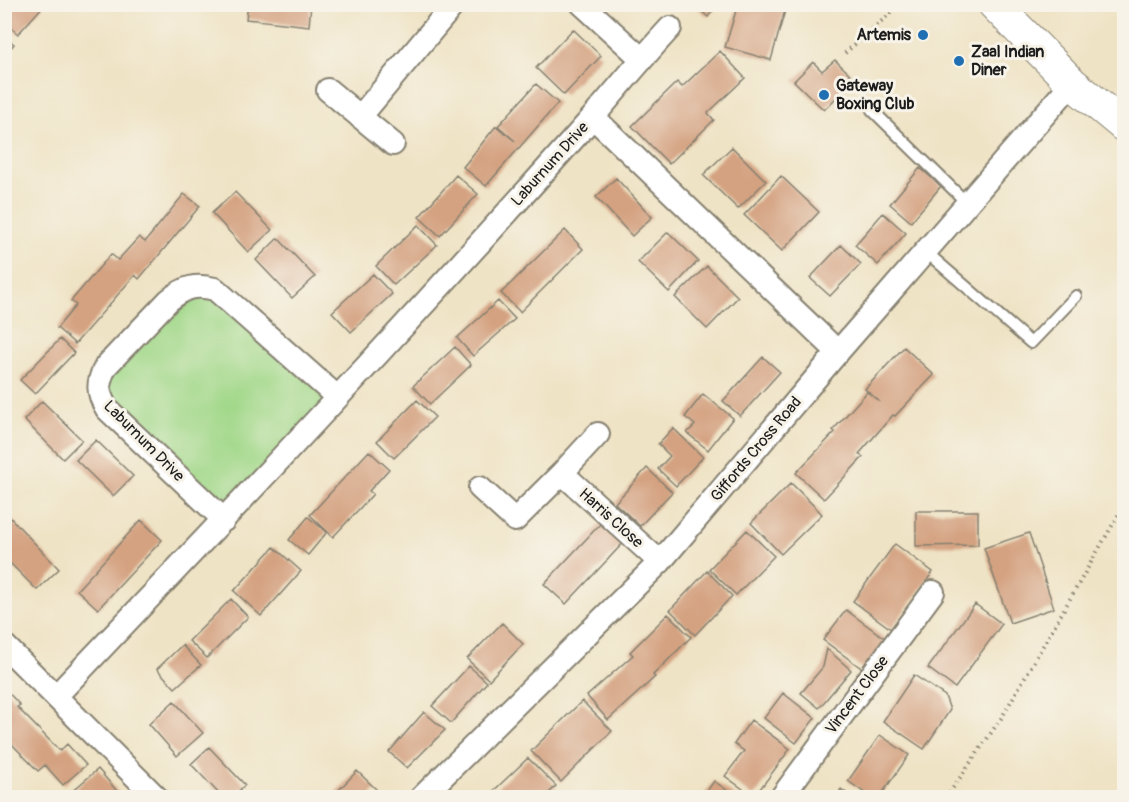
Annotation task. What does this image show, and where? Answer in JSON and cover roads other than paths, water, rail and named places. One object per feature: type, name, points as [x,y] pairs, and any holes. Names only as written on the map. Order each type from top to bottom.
[{"type":"main road","points":[[994,4],[1072,83],[1125,126]]},
{"type":"street","points":[[360,117],[454,4]]},
{"type":"street","points":[[582,4],[642,59]]},
{"type":"street","name":"Laburnum Drive","points":[[56,696],[224,520],[593,117],[670,28]]},
{"type":"street","name":"Giffords Cross Road","points":[[421,798],[660,562],[838,352],[1072,83]]},
{"type":"street","points":[[328,90],[393,144]]},
{"type":"street","name":"Laburnum Drive","points":[[593,117],[838,352]]},
{"type":"street","name":"Laburnum Drive","points":[[224,520],[107,409],[98,388],[100,376],[106,366],[177,293],[200,285],[215,289],[337,397]]},
{"type":"street","points":[[480,488],[515,520],[598,434]]},
{"type":"street","name":"Harris Close","points":[[562,473],[660,562]]},
{"type":"street","name":"Vincent Close","points":[[781,798],[933,592]]},
{"type":"street","points":[[4,645],[157,798]]},
{"type":"lane","points":[[872,110],[967,203]]},
{"type":"lane","points":[[925,251],[1030,343],[1076,296]]},
{"type":"place","name":"Artemis","points":[[923,35]]},
{"type":"place","name":"Zaal Indian Diner","points":[[959,61]]},
{"type":"place","name":"Gateway Boxing Club","points":[[824,95]]}]
